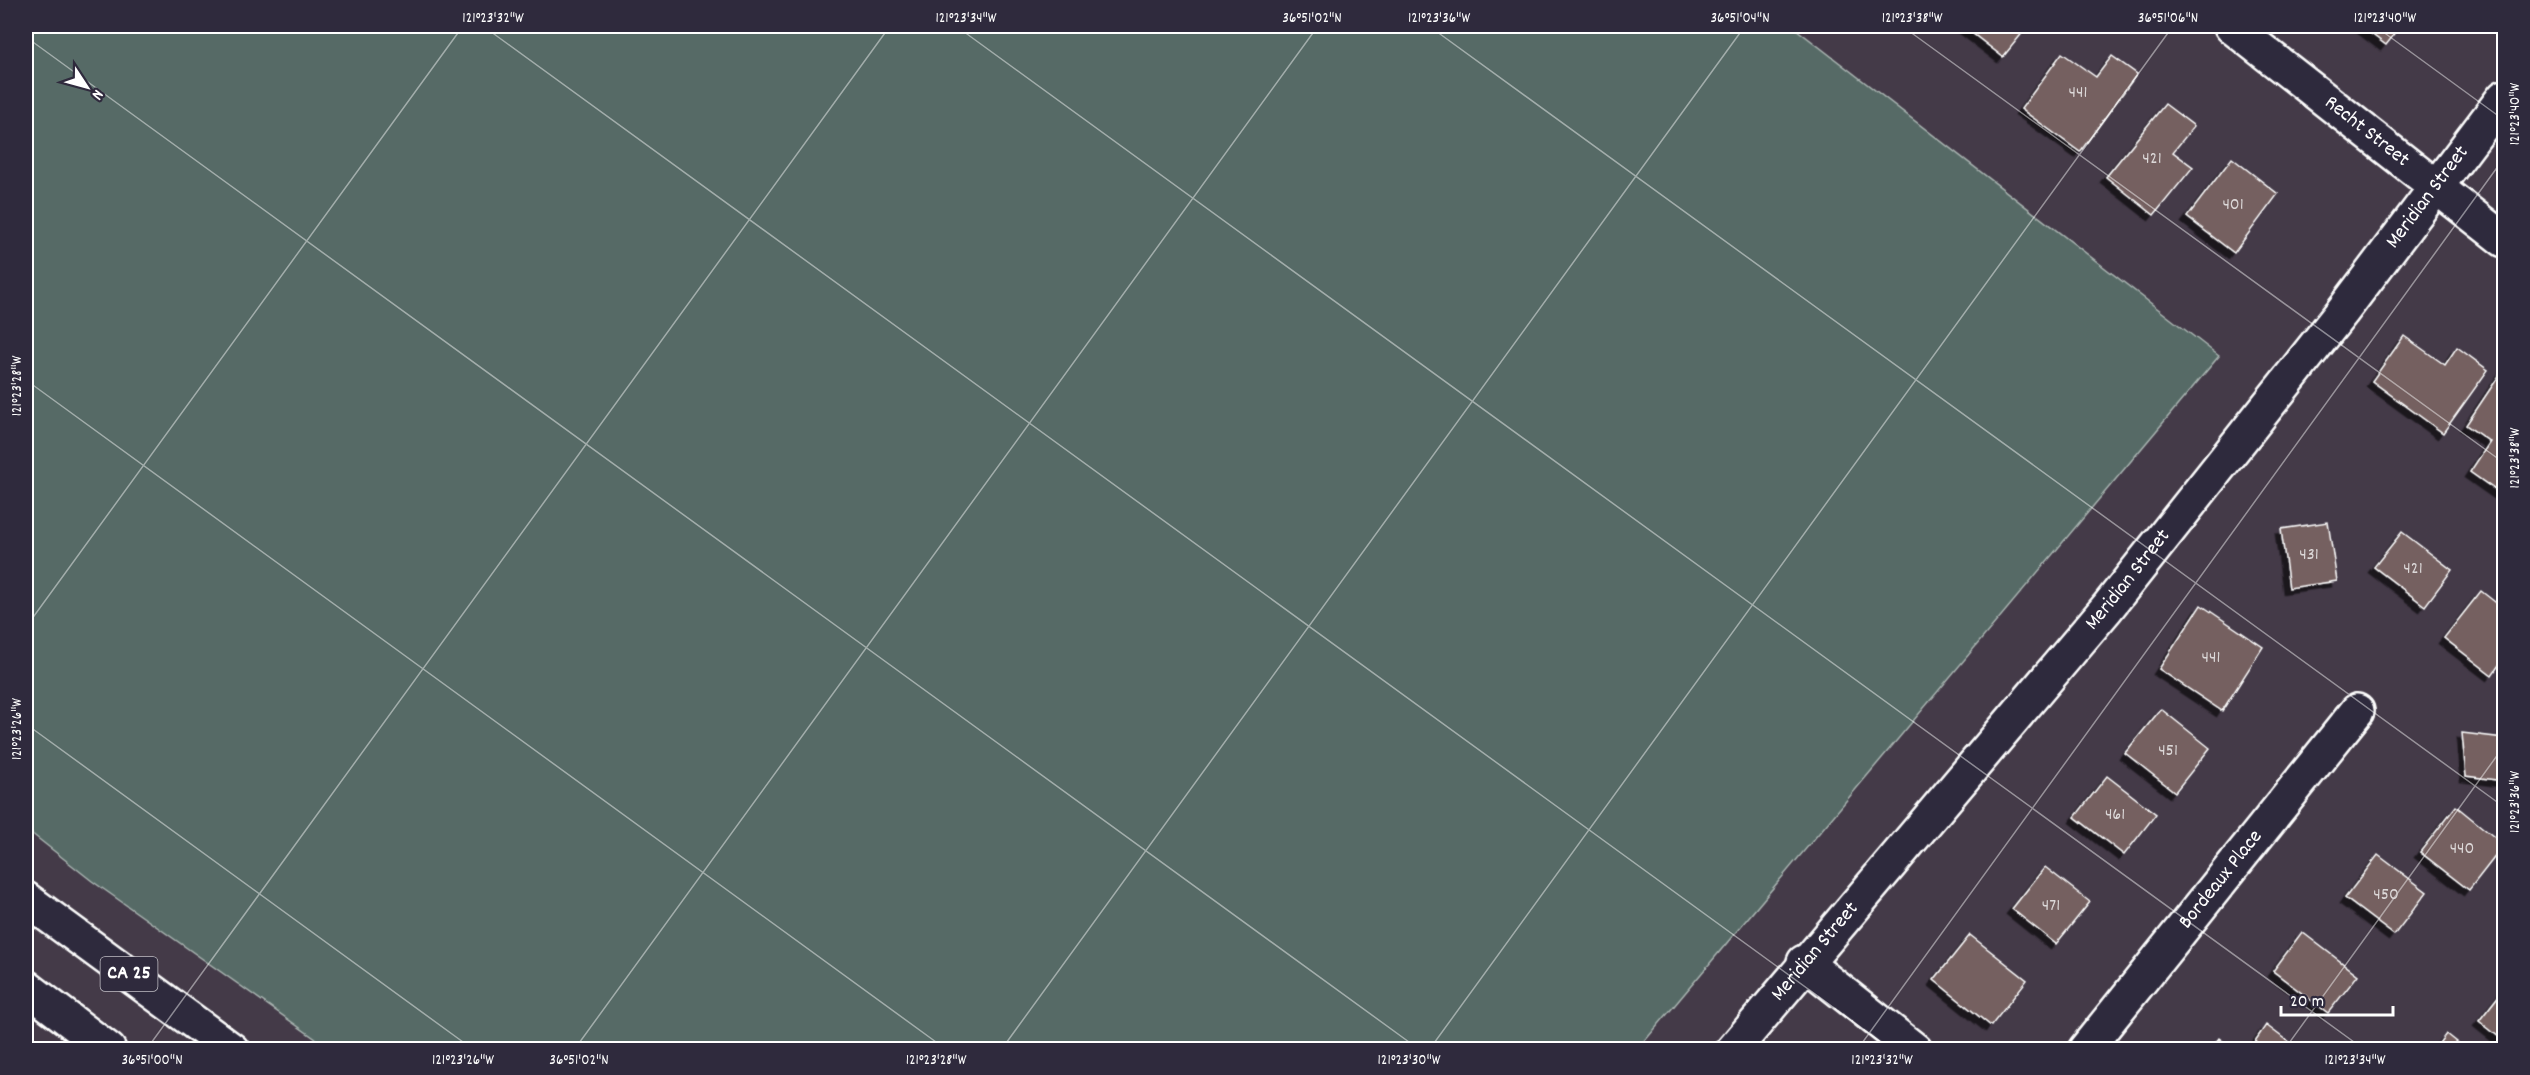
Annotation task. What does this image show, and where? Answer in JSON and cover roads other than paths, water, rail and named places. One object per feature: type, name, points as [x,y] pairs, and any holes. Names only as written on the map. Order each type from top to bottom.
[{"type":"street","name":"Recht Street","points":[[2230,26],[2505,240]]},
{"type":"street","name":"Meridian Street","points":[[1732,1050],[1804,962],[2106,608],[2342,312],[2505,97]]},
{"type":"street","name":"Bordeaux Place","points":[[2085,1050],[2357,711]]},
{"type":"street","name":"CA 25","points":[[26,899],[232,1050]]},
{"type":"street","points":[[1804,962],[1916,1050]]},
{"type":"street","points":[[26,987],[109,1050]]}]
